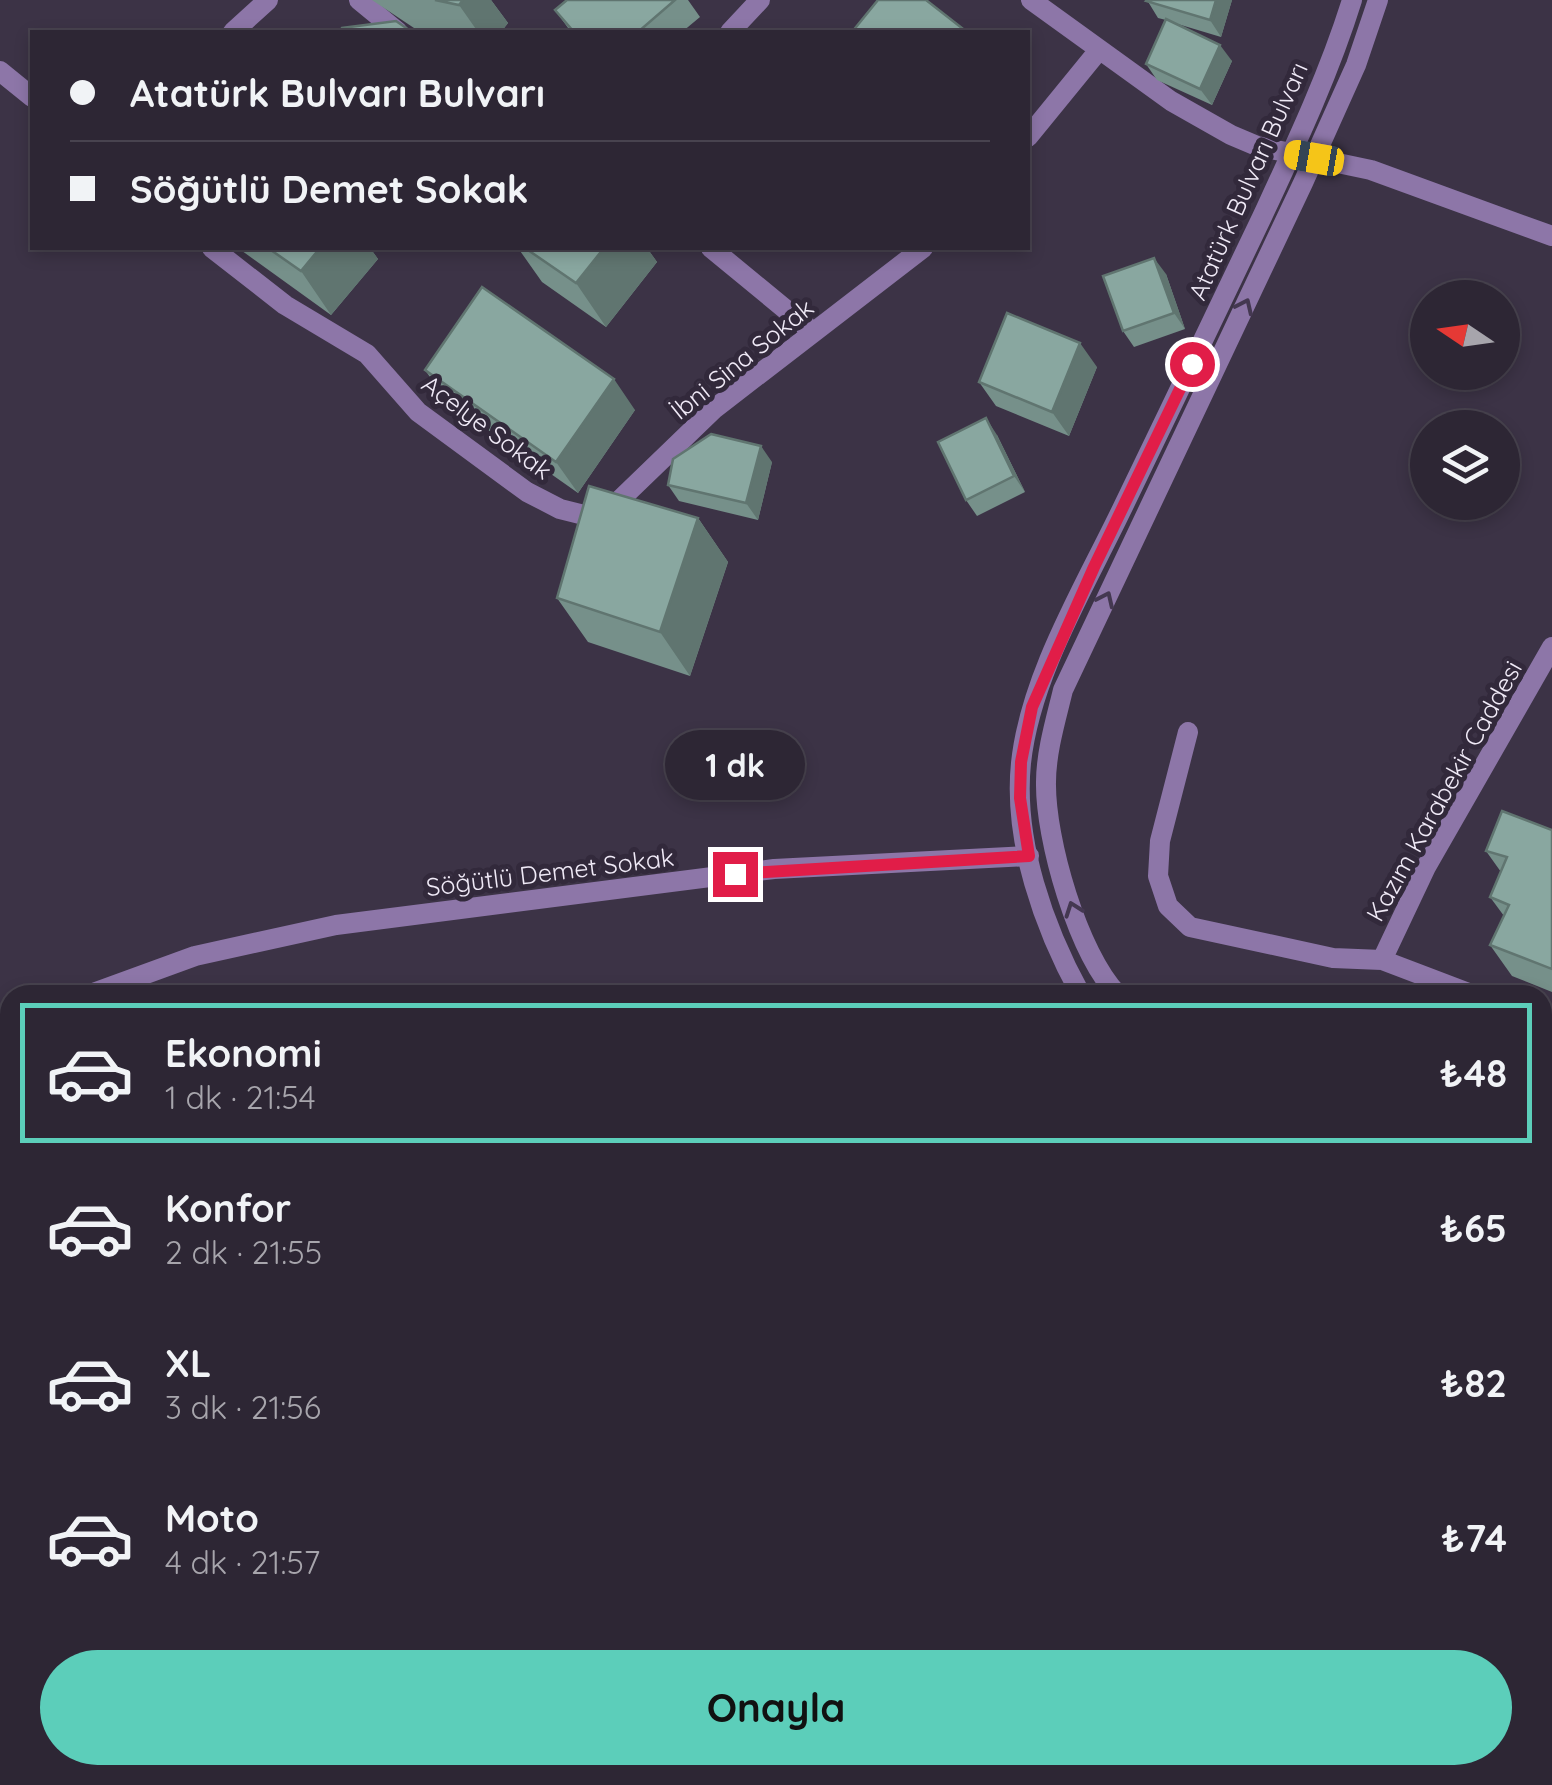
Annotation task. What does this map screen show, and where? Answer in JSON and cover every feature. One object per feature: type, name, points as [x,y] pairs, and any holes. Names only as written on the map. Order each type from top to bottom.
[{"type":"street","points":[[235,30],[268,0]]},
{"type":"street","points":[[359,0],[396,30]]},
{"type":"street","points":[[732,30],[760,0]]},
{"type":"street","points":[[1031,0],[1171,101],[1231,135],[1291,154],[1371,170],[1552,236]]},
{"type":"street","name":"Atatürk Bulvarı Bulvarı","points":[[1075,985],[1043,909],[1020,798],[1021,762],[1032,707],[1045,672],[1291,154],[1352,0]]},
{"type":"street","name":"Atatürk Bulvarı Bulvarı","points":[[1108,985],[1084,940],[1060,871],[1048,820],[1046,779],[1062,690],[1314,158],[1356,65],[1378,0]]},
{"type":"street","points":[[1030,136],[1100,50]]},
{"type":"street","points":[[0,71],[30,96]]},
{"type":"street","name":"Açelye Sokak","points":[[215,250],[285,304],[366,354],[418,412],[528,492],[560,509],[600,518]]},
{"type":"street","points":[[714,250],[813,332]]},
{"type":"street","name":"İbni Sina Sokak","points":[[600,518],[714,410],[920,250]]},
{"type":"street","name":"Kazım Karabekir Caddesi","points":[[1382,960],[1426,867],[1552,647]]},
{"type":"street","name":"Kazım Karabekir Caddesi","points":[[1188,732],[1160,841],[1158,876],[1168,906],[1190,927],[1332,958],[1382,960],[1448,985]]},
{"type":"street","name":"Söğütlü Demet Sokak","points":[[115,985],[195,956],[336,925],[774,870],[1029,856]]},
{"type":"building","points":[[435,0],[463,0],[459,5]]},
{"type":"building","points":[[567,0],[675,0],[640,30],[572,30],[555,10]]},
{"type":"building","points":[[878,0],[926,0],[964,30],[854,30]]},
{"type":"building","points":[[1147,0],[1216,0],[1210,20]]},
{"type":"building","points":[[1166,19],[1220,45],[1200,89],[1146,64]]},
{"type":"building","points":[[396,21],[409,30],[340,30]]},
{"type":"building","points":[[271,250],[318,250],[301,271]]},
{"type":"building","points":[[528,250],[602,250],[576,283]]},
{"type":"building","points":[[1154,258],[1174,313],[1123,331],[1103,276]]},
{"type":"building","points":[[482,287],[614,379],[556,462],[425,370]]},
{"type":"building","points":[[1007,313],[1080,343],[1052,412],[979,382]]},
{"type":"building","points":[[986,418],[1014,476],[966,500],[938,442]]},
{"type":"building","points":[[711,434],[761,446],[746,503],[668,485],[673,459]]},
{"type":"building","points":[[589,486],[698,518],[660,632],[557,598]]},
{"type":"building","points":[[1502,811],[1552,830],[1552,969],[1490,945],[1509,905],[1490,897],[1507,857],[1486,851]]},
{"type":"route","points":[[735,874],[1029,856],[1020,798],[1021,762],[1032,707],[1045,672],[1192,364]]}]
